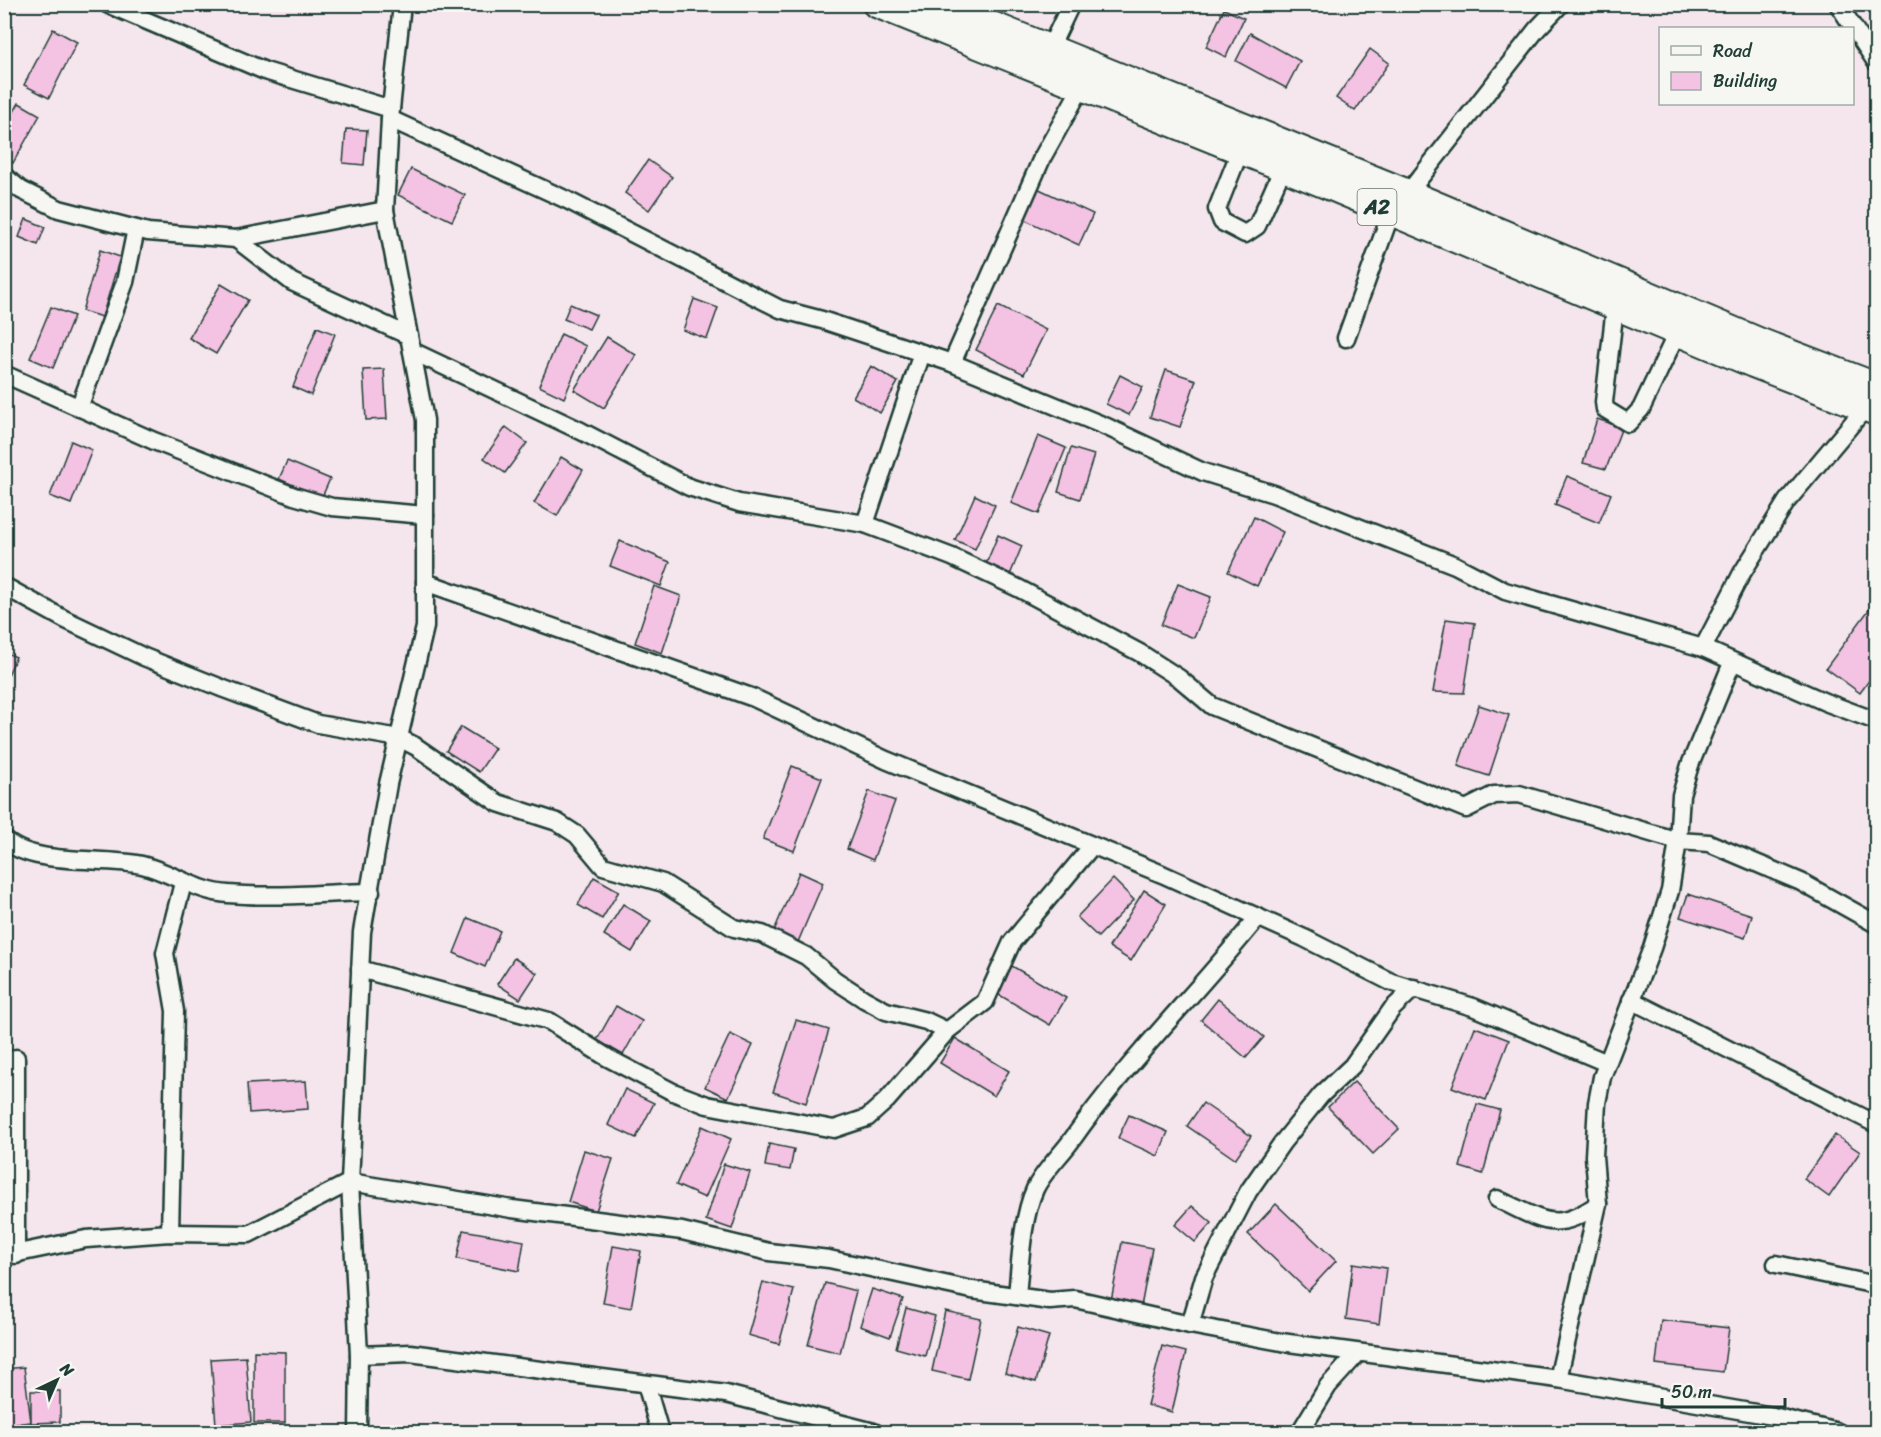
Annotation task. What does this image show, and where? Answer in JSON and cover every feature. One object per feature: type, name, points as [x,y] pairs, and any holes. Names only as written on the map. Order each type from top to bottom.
[{"type":"highway","name":"A2","points":[[876,4],[1283,168],[1677,333],[1873,402]]},
{"type":"highway","name":"A2","points":[[940,4],[1048,50],[1408,193],[1761,342],[1873,402]]},
{"type":"street","points":[[107,4],[265,71],[390,114],[567,200],[780,309],[952,363],[1107,427],[1203,472],[1275,494],[1455,566],[1504,591],[1703,648],[1732,663],[1876,721]]},
{"type":"street","points":[[358,1432],[359,1355],[350,1182],[362,932],[371,892],[388,784],[425,627],[425,420],[384,210],[390,114],[402,4]]},
{"type":"street","points":[[1048,50],[1071,4]]},
{"type":"street","points":[[1408,193],[1537,29],[1561,4]]},
{"type":"street","points":[[1838,4],[1853,27]]},
{"type":"street","points":[[1854,28],[1876,62]]},
{"type":"street","points":[[952,363],[1042,158],[1081,88]]},
{"type":"street","points":[[1240,151],[1217,209],[1222,222],[1245,234],[1257,226],[1283,168]]},
{"type":"street","points":[[4,176],[21,190],[59,208],[136,229],[236,239],[384,210]]},
{"type":"street","points":[[1346,338],[1391,213]]},
{"type":"street","points":[[79,408],[125,282],[136,229]]},
{"type":"street","points":[[236,239],[292,282],[689,487],[739,503],[865,524],[952,557],[1018,588],[1140,653],[1179,678],[1212,706],[1384,774],[1451,805],[1466,809],[1494,795],[1519,794],[1678,841],[1709,843],[1801,882],[1876,924]]},
{"type":"street","points":[[1615,306],[1604,402],[1605,409],[1628,423],[1641,409],[1677,333]]},
{"type":"street","points":[[865,524],[922,353]]},
{"type":"street","points":[[4,374],[79,408],[294,496],[332,507],[425,514]]},
{"type":"street","points":[[1703,648],[1742,573],[1787,501],[1873,402]]},
{"type":"street","points":[[425,582],[754,698],[886,760],[1258,917],[1391,982],[1473,1007],[1607,1063]]},
{"type":"street","points":[[4,586],[64,620],[134,652],[224,688],[318,724],[399,738],[415,746],[498,803],[557,822],[577,835],[603,866],[663,883],[734,928],[762,934],[806,956],[835,980],[886,1011],[926,1021],[947,1031]]},
{"type":"street","points":[[1558,1379],[1598,1204],[1594,1156],[1597,1103],[1607,1063],[1670,891],[1678,841],[1681,795],[1690,765],[1732,663]]},
{"type":"street","points":[[4,839],[13,848],[32,853],[142,865],[183,883],[226,894],[371,892]]},
{"type":"street","points":[[360,969],[549,1021],[616,1063],[673,1092],[707,1105],[834,1129],[867,1118],[887,1100],[947,1031],[985,1002],[1012,942],[1092,846]]},
{"type":"street","points":[[170,1233],[175,1011],[165,953],[183,883]]},
{"type":"street","points":[[1017,1296],[1022,1242],[1035,1189],[1097,1104],[1154,1035],[1216,970],[1258,917]]},
{"type":"street","points":[[1190,1325],[1204,1277],[1248,1192],[1282,1143],[1322,1095],[1352,1066],[1392,1009],[1414,988]]},
{"type":"street","points":[[1631,1000],[1876,1124]]},
{"type":"street","points":[[16,1058],[10,1256],[86,1239],[170,1233],[249,1234],[350,1182],[512,1209],[682,1231],[769,1251],[829,1259],[1017,1296],[1050,1301],[1075,1299],[1190,1325],[1358,1353],[1558,1379],[1773,1416],[1838,1432]]},
{"type":"street","points":[[1497,1200],[1543,1219],[1563,1223],[1580,1217],[1598,1204]]},
{"type":"street","points":[[1776,1264],[1876,1286]]},
{"type":"street","points":[[359,1355],[410,1353],[726,1394],[874,1432]]},
{"type":"street","points":[[1300,1432],[1316,1402],[1358,1353]]},
{"type":"street","points":[[646,1383],[660,1432]]},
{"type":"building","points":[[1224,9],[1244,18],[1226,57],[1206,47]]},
{"type":"building","points":[[53,29],[77,42],[49,98],[24,85]]},
{"type":"building","points":[[1250,33],[1300,61],[1286,88],[1236,61]]},
{"type":"building","points":[[1370,49],[1389,63],[1355,111],[1336,98]]},
{"type":"building","points":[[19,103],[40,115],[13,163],[4,158],[4,129]]},
{"type":"building","points":[[346,129],[367,130],[364,165],[343,163]]},
{"type":"building","points":[[648,160],[672,177],[649,210],[625,193]]},
{"type":"building","points":[[411,169],[465,195],[452,221],[398,195]]},
{"type":"building","points":[[1037,188],[1093,214],[1079,245],[1023,219]]},
{"type":"building","points":[[26,219],[45,227],[38,245],[19,237]]},
{"type":"building","points":[[100,250],[120,257],[102,317],[82,311]]},
{"type":"building","points":[[221,284],[248,300],[216,354],[189,338]]},
{"type":"building","points":[[694,299],[718,308],[707,339],[683,330]]},
{"type":"building","points":[[570,304],[596,315],[589,329],[564,319]]},
{"type":"building","points":[[998,306],[1046,330],[1024,374],[976,350]]},
{"type":"building","points":[[51,307],[74,316],[53,368],[30,358]]},
{"type":"building","points":[[317,327],[335,334],[311,395],[293,387]]},
{"type":"building","points":[[561,334],[586,346],[564,398],[539,386]]},
{"type":"building","points":[[607,337],[636,355],[604,408],[574,390]]},
{"type":"building","points":[[871,366],[898,382],[880,413],[853,397]]},
{"type":"building","points":[[384,369],[387,419],[366,420],[363,370]]},
{"type":"building","points":[[1166,370],[1196,380],[1180,427],[1150,417]]},
{"type":"building","points":[[1120,375],[1143,387],[1129,415],[1106,404]]},
{"type":"building","points":[[1597,419],[1622,427],[1606,469],[1583,463]]},
{"type":"building","points":[[506,427],[527,443],[505,473],[484,458]]},
{"type":"building","points":[[1038,436],[1066,448],[1039,514],[1011,503]]},
{"type":"building","points":[[71,441],[92,450],[71,504],[50,496]]},
{"type":"building","points":[[1071,448],[1094,455],[1080,499],[1058,492]]},
{"type":"building","points":[[561,457],[583,470],[557,516],[534,503]]},
{"type":"building","points":[[287,461],[330,479],[322,497],[279,479]]},
{"type":"building","points":[[1567,476],[1611,494],[1599,523],[1555,505]]},
{"type":"building","points":[[975,495],[995,505],[975,549],[955,540]]},
{"type":"building","points":[[1254,517],[1283,532],[1257,586],[1228,572]]},
{"type":"building","points":[[998,535],[1022,546],[1010,575],[986,564]]},
{"type":"building","points":[[620,541],[670,562],[661,586],[610,566]]},
{"type":"building","points":[[1178,584],[1211,597],[1194,638],[1161,625]]},
{"type":"building","points":[[654,586],[681,596],[662,653],[635,643]]},
{"type":"building","points":[[1876,600],[1876,671],[1860,693],[1826,668]]},
{"type":"building","points":[[1446,619],[1475,623],[1464,693],[1433,692]]},
{"type":"building","points":[[4,652],[16,657],[4,684]]},
{"type":"building","points":[[1479,705],[1509,715],[1489,776],[1458,766]]},
{"type":"building","points":[[461,727],[495,748],[479,772],[446,751]]},
{"type":"building","points":[[792,766],[822,778],[794,851],[763,839]]},
{"type":"building","points":[[869,791],[895,801],[873,860],[847,849]]},
{"type":"building","points":[[799,872],[823,883],[798,942],[774,931]]},
{"type":"building","points":[[594,877],[619,891],[602,919],[578,905]]},
{"type":"building","points":[[1113,879],[1134,900],[1098,937],[1077,917]]},
{"type":"building","points":[[1144,890],[1166,904],[1131,961],[1109,947]]},
{"type":"building","points":[[1688,894],[1752,915],[1745,938],[1680,917]]},
{"type":"building","points":[[623,904],[651,921],[632,952],[604,935]]},
{"type":"building","points":[[468,918],[500,931],[485,967],[454,953]]},
{"type":"building","points":[[514,958],[537,973],[520,999],[497,984]]},
{"type":"building","points":[[1012,966],[1066,998],[1050,1025],[996,993]]},
{"type":"building","points":[[1218,999],[1264,1037],[1246,1058],[1201,1020]]},
{"type":"building","points":[[616,1006],[642,1021],[623,1055],[597,1040]]},
{"type":"building","points":[[796,1020],[829,1030],[806,1103],[773,1092]]},
{"type":"building","points":[[1475,1027],[1509,1040],[1486,1100],[1452,1087]]},
{"type":"building","points":[[730,1034],[753,1045],[728,1098],[705,1087]]},
{"type":"building","points":[[955,1038],[1009,1071],[994,1096],[940,1063]]},
{"type":"building","points":[[306,1081],[308,1109],[249,1113],[247,1084]]},
{"type":"building","points":[[1354,1082],[1399,1129],[1373,1154],[1328,1107]]},
{"type":"building","points":[[625,1089],[654,1103],[636,1138],[608,1125]]},
{"type":"building","points":[[1203,1103],[1251,1136],[1235,1159],[1187,1126]]},
{"type":"building","points":[[1477,1104],[1500,1110],[1483,1174],[1460,1167]]},
{"type":"building","points":[[1129,1115],[1168,1132],[1158,1156],[1118,1138]]},
{"type":"building","points":[[702,1126],[731,1139],[705,1198],[676,1185]]},
{"type":"building","points":[[1835,1135],[1860,1152],[1829,1197],[1804,1179]]},
{"type":"building","points":[[769,1144],[794,1149],[790,1170],[765,1166]]},
{"type":"building","points":[[584,1150],[613,1159],[596,1211],[568,1202]]},
{"type":"building","points":[[724,1164],[750,1172],[732,1229],[706,1220]]},
{"type":"building","points":[[1276,1204],[1336,1261],[1308,1291],[1248,1234]]},
{"type":"building","points":[[1192,1206],[1212,1223],[1195,1242],[1175,1225]]},
{"type":"building","points":[[463,1230],[524,1241],[519,1271],[457,1259]]},
{"type":"building","points":[[1122,1242],[1152,1248],[1141,1307],[1111,1301]]},
{"type":"building","points":[[613,1246],[641,1251],[631,1308],[603,1303]]},
{"type":"building","points":[[1353,1263],[1386,1268],[1379,1324],[1346,1319]]},
{"type":"building","points":[[763,1282],[794,1290],[779,1344],[748,1335]]},
{"type":"building","points":[[825,1283],[856,1291],[840,1353],[808,1345]]},
{"type":"building","points":[[872,1289],[903,1299],[890,1337],[860,1326]]},
{"type":"building","points":[[906,1308],[935,1316],[925,1356],[896,1348]]},
{"type":"building","points":[[945,1311],[981,1319],[968,1379],[932,1371]]},
{"type":"building","points":[[1661,1320],[1729,1328],[1723,1372],[1656,1364]]},
{"type":"building","points":[[1018,1327],[1049,1336],[1036,1382],[1005,1373]]},
{"type":"building","points":[[1162,1346],[1186,1352],[1172,1412],[1147,1405]]},
{"type":"building","points":[[254,1351],[285,1352],[285,1423],[254,1423]]},
{"type":"building","points":[[246,1357],[251,1422],[216,1425],[211,1359]]},
{"type":"building","points":[[24,1367],[31,1422],[4,1425],[4,1369]]},
{"type":"building","points":[[31,1391],[60,1391],[60,1422],[31,1423]]}]
